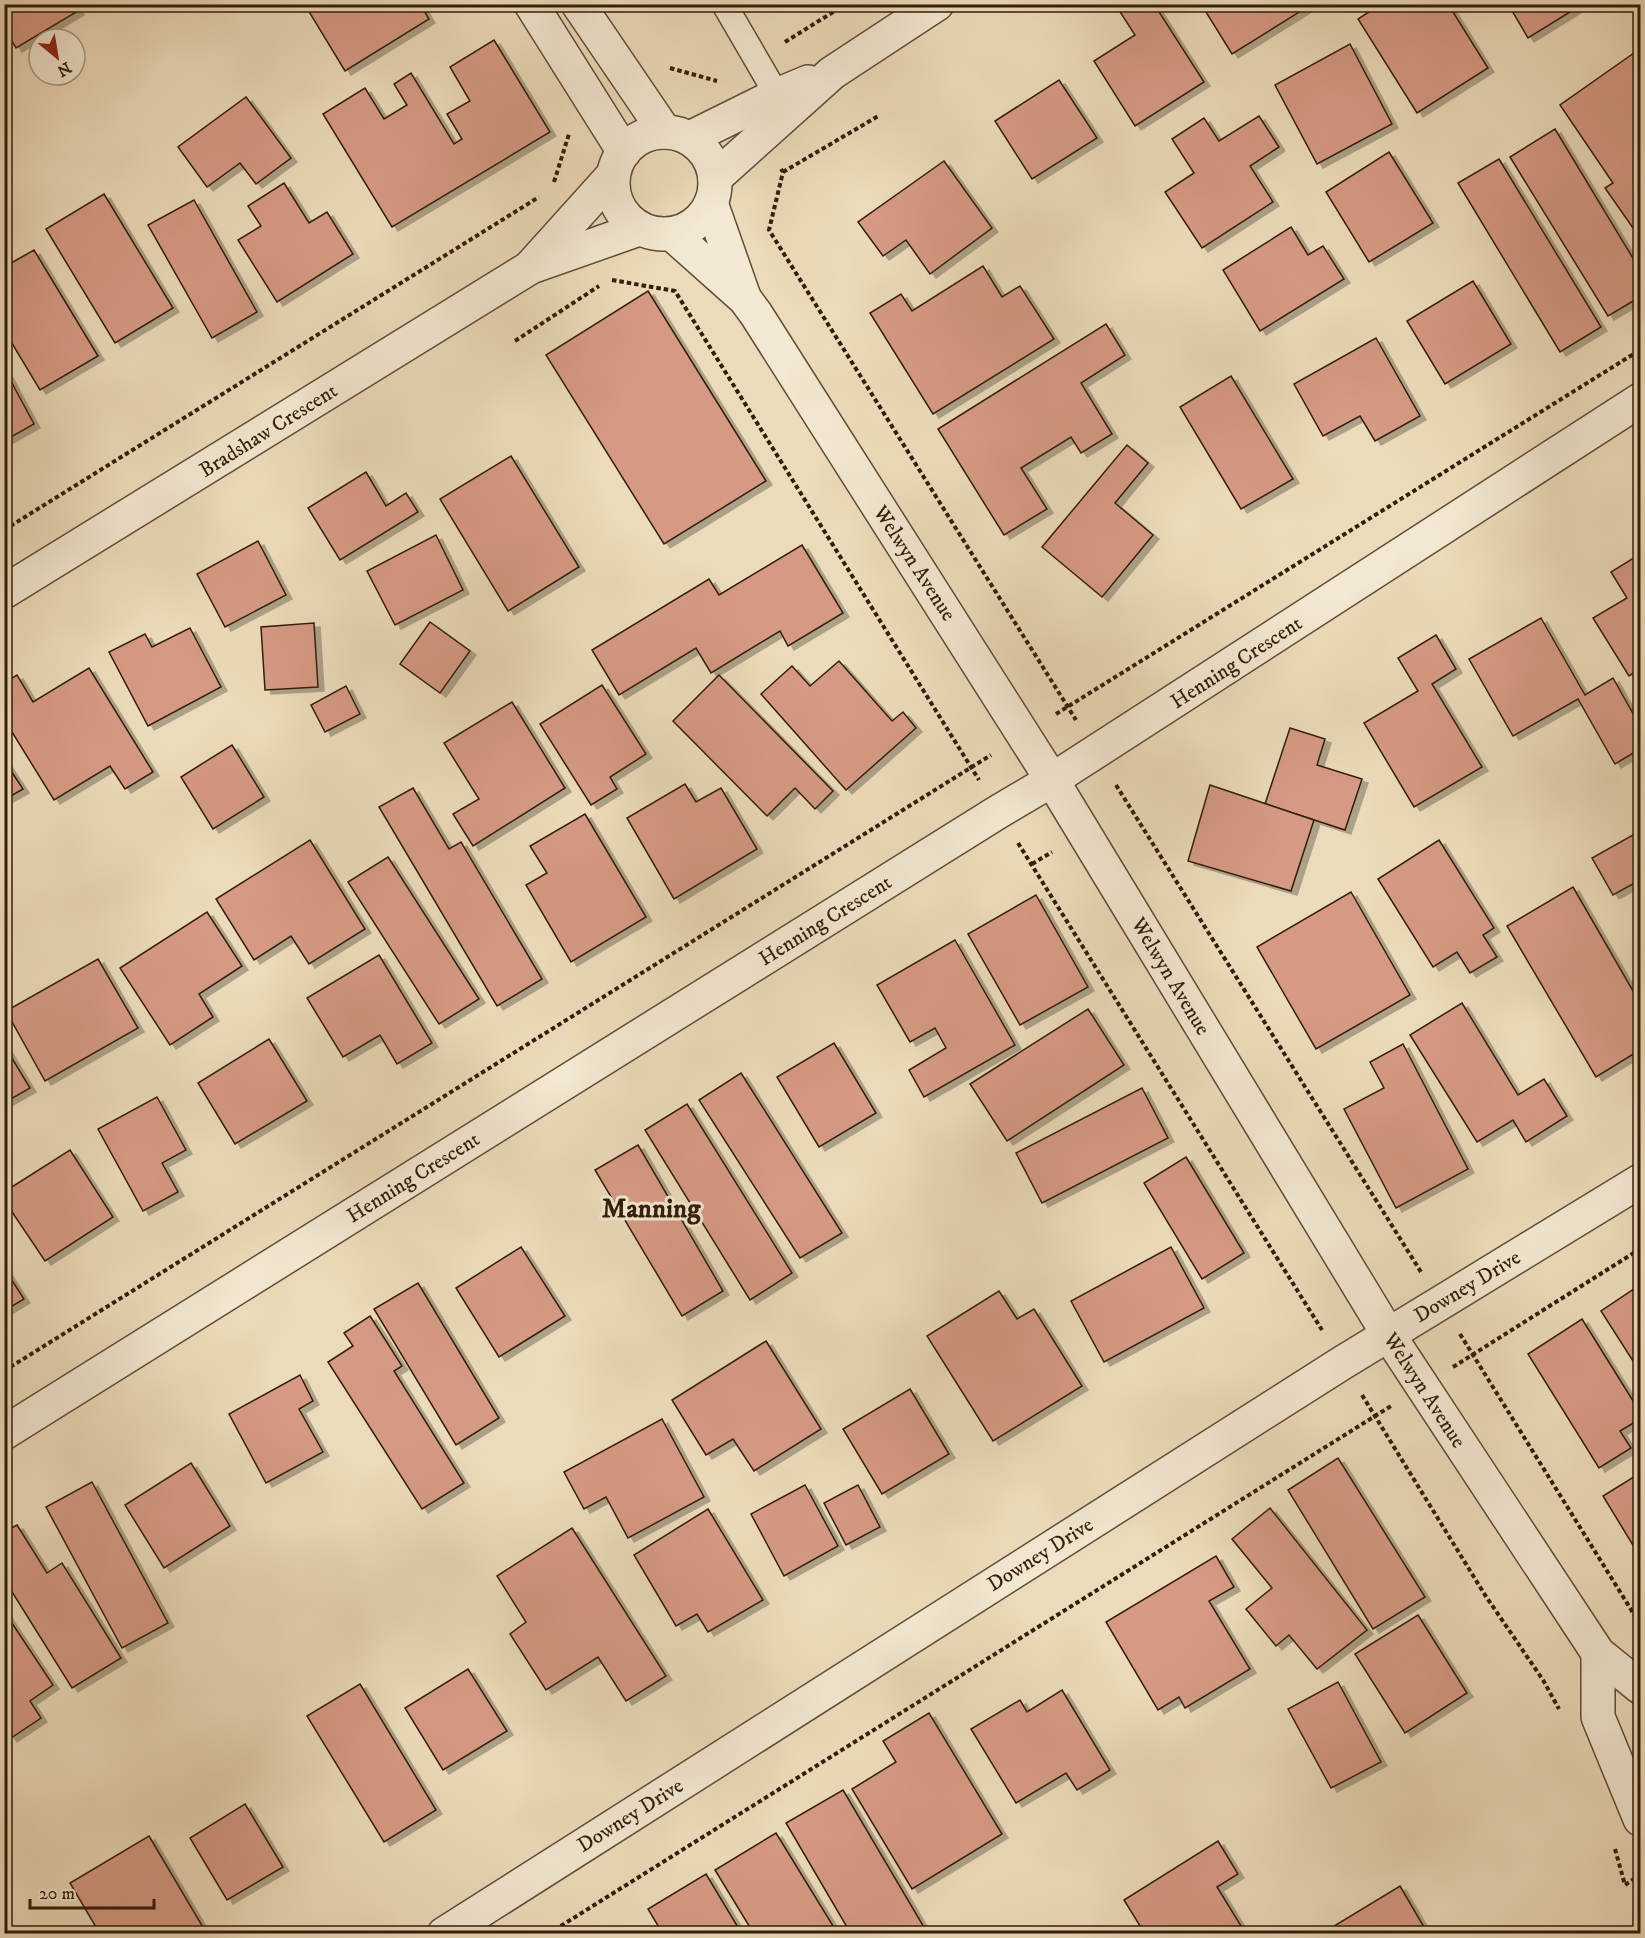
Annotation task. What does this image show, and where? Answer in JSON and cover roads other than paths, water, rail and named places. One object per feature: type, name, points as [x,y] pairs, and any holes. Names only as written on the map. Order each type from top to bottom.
[{"type":"street","points":[[531,4],[618,164]]},
{"type":"street","points":[[578,4],[677,135]]},
{"type":"street","points":[[713,190],[711,163],[703,148],[677,135],[656,132],[639,137],[618,164],[612,190],[616,204],[626,218],[639,229],[655,234],[672,234],[689,229],[700,220],[713,190],[760,138],[832,73],[937,4]]},
{"type":"street","points":[[677,135],[832,73]]},
{"type":"street","name":"Bradshaw Crescent","points":[[531,267],[618,164]]},
{"type":"street","name":"Welwyn Avenue","points":[[713,190],[745,299]]},
{"type":"street","name":"Bradshaw Crescent","points":[[4,592],[531,267],[639,229]]},
{"type":"street","name":"Welwyn Avenue","points":[[672,234],[745,299],[1023,733],[1388,1334],[1598,1653],[1641,1687]]},
{"type":"street","name":"Henning Crescent","points":[[4,1433],[1052,780],[1641,400]]},
{"type":"street","name":"Downey Drive","points":[[444,1934],[1388,1334],[1641,1181]]},
{"type":"street","points":[[1598,1653],[1598,1717],[1641,1819]]},
{"type":"lane","points":[[724,4],[777,95]]},
{"type":"district","name":"Manning","points":[[651,1208]]}]
